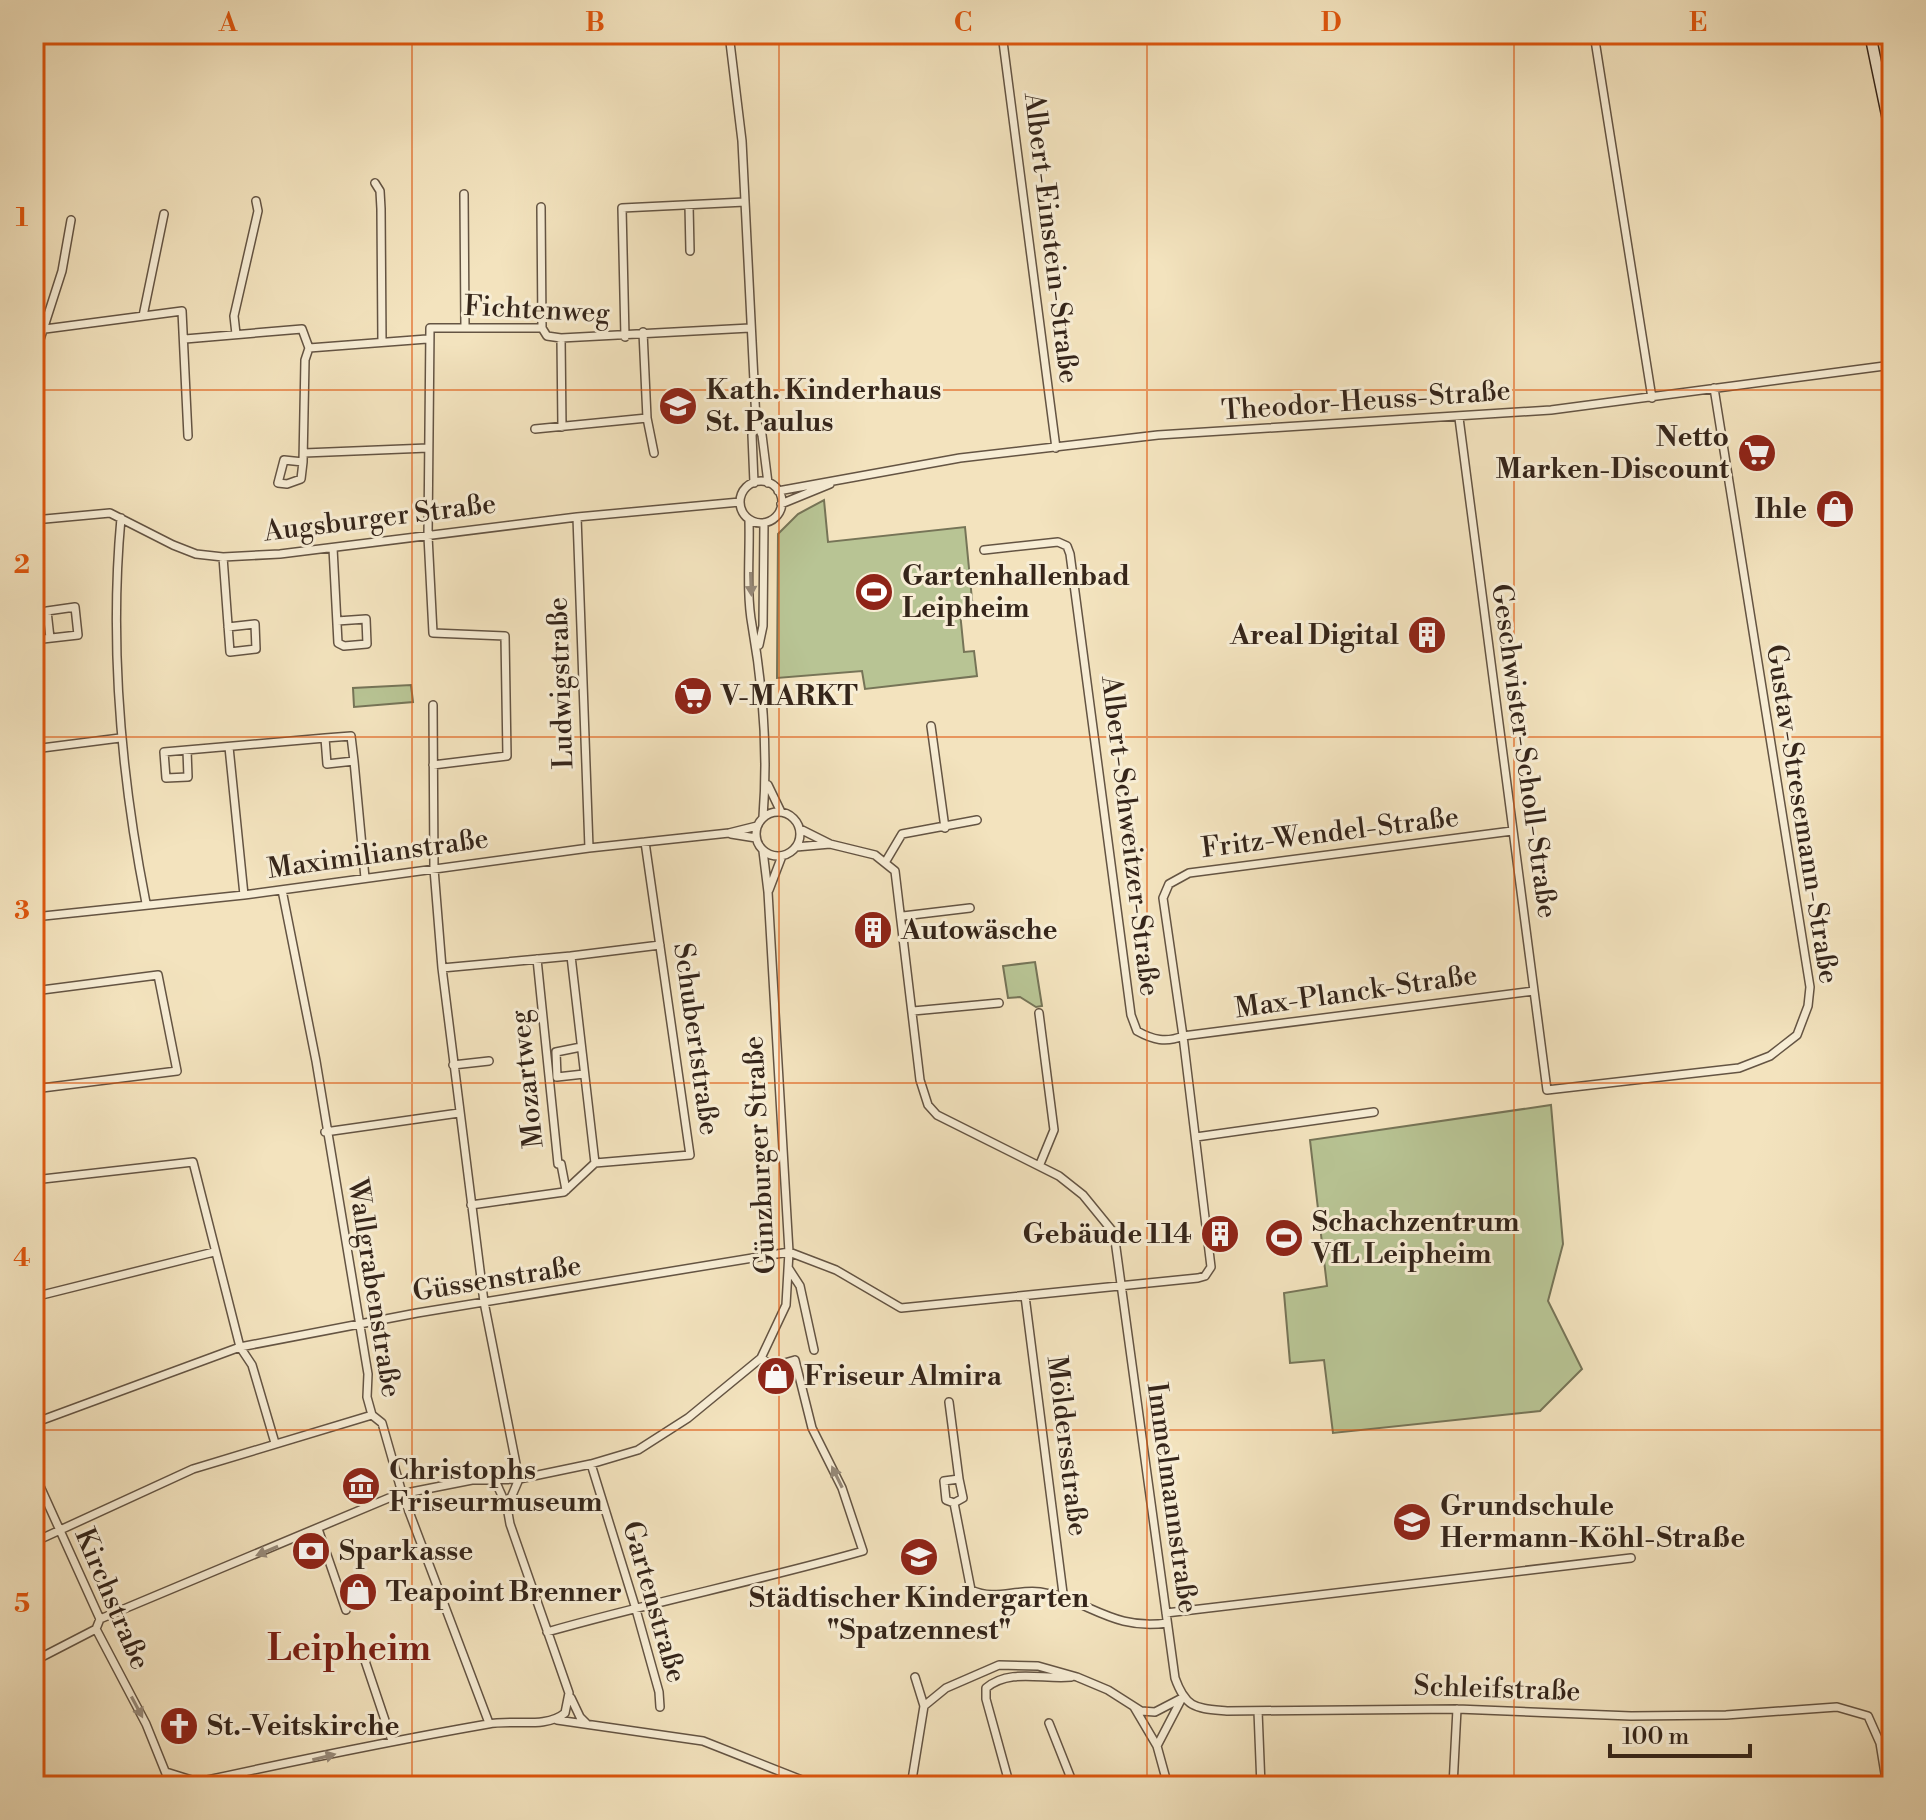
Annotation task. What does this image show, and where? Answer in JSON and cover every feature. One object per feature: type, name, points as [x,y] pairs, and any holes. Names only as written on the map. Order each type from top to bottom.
[{"type":"main road","points":[[1870,34],[1892,139]]},
{"type":"street","points":[[729,34],[742,141],[756,421],[762,435],[768,483]]},
{"type":"street","name":"Albert-Einstein-Straße","points":[[1002,34],[1056,448]]},
{"type":"street","points":[[1594,34],[1652,398]]},
{"type":"street","points":[[375,183],[381,209],[382,342]]},
{"type":"street","points":[[464,194],[465,327]]},
{"type":"street","points":[[236,334],[234,316],[258,211],[256,201]]},
{"type":"street","points":[[625,337],[622,208],[745,202]]},
{"type":"street","points":[[689,205],[690,251]]},
{"type":"street","points":[[541,207],[542,328]]},
{"type":"street","points":[[143,316],[164,214]]},
{"type":"street","points":[[34,358],[45,329],[71,220]]},
{"type":"street","points":[[45,329],[182,311],[188,436]]},
{"type":"street","name":"Fichtenweg","points":[[427,339],[430,328],[542,328],[547,336],[561,338],[750,328]]},
{"type":"street","points":[[185,339],[302,329],[309,348],[305,360],[304,457],[428,448]]},
{"type":"street","points":[[643,332],[647,418],[654,453]]},
{"type":"street","points":[[561,338],[562,427]]},
{"type":"street","points":[[309,348],[427,339],[428,536],[433,633],[505,636],[507,756],[433,765]]},
{"type":"street","name":"Theodor-Heuss-Straße","points":[[778,491],[960,458],[1158,435],[1459,418],[1652,398],[1892,365]]},
{"type":"street","name":"Gustav-Stresemann-Straße","points":[[1547,1090],[1739,1068],[1770,1056],[1797,1035],[1808,1006],[1810,987],[1714,388]]},
{"type":"street","points":[[535,429],[647,418]]},
{"type":"street","name":"Geschwister-Scholl-Straße","points":[[1459,418],[1547,1090]]},
{"type":"street","points":[[754,483],[752,435],[756,421]]},
{"type":"street","name":"Theodor-Heuss-Straße","points":[[781,504],[843,478]]},
{"type":"street","points":[[749,520],[764,523],[776,517],[781,504],[778,491],[768,483],[754,483],[744,490],[740,502],[749,520],[752,624],[759,647]]},
{"type":"street","name":"Augsburger Straße","points":[[34,520],[101,513],[121,518],[196,554],[223,557],[333,548],[577,517],[740,502]]},
{"type":"street","name":"Ludwigstraße","points":[[577,517],[589,848]]},
{"type":"street","points":[[121,518],[116,590],[120,738],[125,789],[146,903]]},
{"type":"street","points":[[764,523],[763,626],[759,647],[766,781],[763,817],[757,826],[756,838],[763,851],[782,856],[796,847],[830,844]]},
{"type":"street","name":"Albert-Schweitzer-Straße","points":[[984,550],[1058,542],[1067,546],[1131,1015],[1137,1031],[1148,1038],[1170,1042],[1183,1036]]},
{"type":"street","points":[[333,548],[338,643],[344,646],[367,644],[366,619],[337,621]]},
{"type":"street","points":[[223,557],[228,627],[230,652],[256,649],[255,624],[228,627]]},
{"type":"street","points":[[34,640],[78,635],[75,607],[47,611],[50,638]]},
{"type":"street","points":[[433,705],[434,869],[442,968],[484,1302],[519,1479],[507,1507]]},
{"type":"street","points":[[931,726],[945,828]]},
{"type":"street","points":[[187,750],[188,777],[166,778],[164,752],[187,750],[229,747],[351,736],[365,878]]},
{"type":"street","points":[[34,749],[120,738]]},
{"type":"street","points":[[325,738],[327,764],[354,761]]},
{"type":"street","points":[[229,747],[244,895]]},
{"type":"street","points":[[766,781],[781,812],[794,819],[800,829],[830,844],[886,861],[902,834],[977,820]]},
{"type":"street","points":[[763,817],[781,812]]},
{"type":"street","name":"Maximilianstraße","points":[[36,917],[244,895],[589,848],[729,833],[757,826]]},
{"type":"street","points":[[796,847],[800,829]]},
{"type":"street","name":"Fritz-Wendel-Straße","points":[[1183,1036],[1163,898],[1169,884],[1178,877],[1512,831]]},
{"type":"street","name":"Maximilianstraße","points":[[729,833],[756,838]]},
{"type":"street","name":"Schubertstraße","points":[[595,1163],[690,1155],[645,842]]},
{"type":"street","name":"Günzburger Straße","points":[[100,1619],[402,1493],[443,1484],[494,1478],[519,1479],[591,1464],[638,1450],[685,1420],[741,1378],[761,1358],[786,1305],[789,1269],[768,892],[763,851]]},
{"type":"street","name":"Günzburger Straße","points":[[768,892],[782,856]]},
{"type":"street","name":"Immelmannstraße","points":[[886,861],[898,880],[920,1080],[928,1105],[954,1127],[1040,1164],[1083,1195],[1114,1233],[1175,1678],[1182,1698]]},
{"type":"street","points":[[34,879],[36,917]]},
{"type":"street","name":"Wallgrabenstraße","points":[[282,890],[316,1061],[325,1132],[368,1374],[367,1397],[372,1415],[382,1423],[402,1493],[489,1723]]},
{"type":"street","points":[[903,916],[970,908]]},
{"type":"street","points":[[442,968],[660,945]]},
{"type":"street","points":[[471,1205],[566,1190],[595,1163],[571,956]]},
{"type":"street","name":"Mozartweg","points":[[537,959],[558,1164],[561,1164],[566,1190]]},
{"type":"street","points":[[34,991],[158,975],[177,1071],[34,1089]]},
{"type":"street","name":"Max-Planck-Straße","points":[[1183,1036],[1534,991]]},
{"type":"street","points":[[913,1011],[999,1003]]},
{"type":"street","points":[[1039,1013],[1054,1130],[1040,1164]]},
{"type":"street","points":[[789,1252],[836,1270],[901,1308],[1121,1288],[1205,1276],[1211,1267],[1183,1036]]},
{"type":"street","points":[[581,1047],[556,1052],[557,1077],[584,1074]]},
{"type":"street","points":[[453,1065],[489,1061]]},
{"type":"street","points":[[1196,1137],[1374,1112]]},
{"type":"street","points":[[325,1132],[459,1113]]},
{"type":"street","points":[[34,1180],[193,1162],[240,1347],[252,1365],[275,1443]]},
{"type":"street","points":[[34,1297],[214,1252]]},
{"type":"street","name":"Güssenstraße","points":[[34,1423],[240,1347],[484,1302],[789,1252]]},
{"type":"street","points":[[789,1269],[800,1286],[814,1350]]},
{"type":"street","name":"Möldersstraße","points":[[1025,1296],[1064,1601]]},
{"type":"street","points":[[547,1632],[635,1606],[722,1588],[863,1551],[842,1488],[812,1428],[795,1360],[774,1366],[761,1358]]},
{"type":"street","points":[[949,1402],[963,1498],[954,1503],[946,1500],[944,1481],[959,1479]]},
{"type":"street","points":[[34,1542],[193,1469],[372,1415]]},
{"type":"street","name":"Gartenstraße","points":[[591,1464],[635,1606],[659,1692],[660,1707]]},
{"type":"street","name":"Kirchstraße","points":[[34,1473],[100,1619],[96,1629],[171,1786]]},
{"type":"street","points":[[494,1478],[507,1507],[569,1693],[580,1717],[589,1725]]},
{"type":"street","points":[[954,1503],[971,1590],[985,1596],[1039,1592],[1139,1627],[1167,1623]]},
{"type":"street","points":[[318,1529],[346,1610]]},
{"type":"street","points":[[1166,1613],[1631,1558]]},
{"type":"street","points":[[34,1661],[96,1629]]},
{"type":"street","points":[[361,1649],[392,1741]]},
{"type":"street","points":[[924,1706],[946,1688],[999,1665],[1038,1666],[1077,1677],[1132,1705],[1155,1712],[1182,1698]]},
{"type":"street","points":[[1010,1786],[986,1699],[986,1688],[995,1681],[1024,1675],[1077,1677]]},
{"type":"street","points":[[911,1786],[924,1706],[915,1677]]},
{"type":"street","points":[[557,1720],[565,1713],[569,1693]]},
{"type":"street","points":[[1157,1746],[1182,1698]]},
{"type":"street","name":"Schleifstraße","points":[[1182,1698],[1194,1707],[1258,1711],[1457,1709],[1631,1716],[1726,1715],[1812,1708],[1856,1710],[1868,1716],[1876,1729],[1887,1786]]},
{"type":"street","points":[[1132,1705],[1157,1746],[1168,1786]]},
{"type":"street","points":[[1453,1786],[1457,1709]]},
{"type":"street","points":[[1258,1711],[1261,1786]]},
{"type":"street","points":[[166,1772],[196,1784],[489,1723],[557,1720],[655,1731],[703,1741],[817,1786]]},
{"type":"street","points":[[1049,1723],[1074,1786]]},
{"type":"green space","name":"Gartenhallenbad Leipheim","points":[[824,500],[828,542],[965,527],[973,610],[960,612],[964,652],[974,651],[977,676],[865,689],[862,671],[777,678],[778,534],[798,514]]},
{"type":"green space","points":[[411,685],[413,702],[354,707],[353,688]]},
{"type":"green space","points":[[1035,962],[1042,1006],[1036,1007],[1020,997],[1008,998],[1003,966]]},
{"type":"green space","points":[[1551,1105],[1563,1244],[1548,1301],[1582,1369],[1540,1411],[1333,1433],[1324,1360],[1290,1363],[1284,1293],[1327,1286],[1310,1140]]},
{"type":"place","name":"Kath. Kinderhaus St. Paulus","points":[[678,406]]},
{"type":"place","name":"Netto Marken-Discount","points":[[1757,453]]},
{"type":"place","name":"Ihle","points":[[1835,509]]},
{"type":"place","name":"Gartenhallenbad Leipheim","points":[[874,592]]},
{"type":"place","name":"Areal Digital","points":[[1427,635]]},
{"type":"place","name":"V-MARKT","points":[[693,696]]},
{"type":"place","name":"Autowäsche","points":[[873,930]]},
{"type":"place","name":"Gebäude 114","points":[[1220,1234]]},
{"type":"place","name":"Schachzentrum VfL Leipheim","points":[[1284,1238]]},
{"type":"place","name":"Friseur Almira","points":[[776,1376]]},
{"type":"place","name":"Christophs Friseurmuseum","points":[[361,1486]]},
{"type":"place","name":"Grundschule Hermann-Köhl-Straße","points":[[1412,1522]]},
{"type":"place","name":"Sparkasse","points":[[311,1551]]},
{"type":"place","name":"Städtischer Kindergarten \"Spatzennest\"","points":[[919,1557]]},
{"type":"place","name":"Teapoint Brenner","points":[[358,1592]]},
{"type":"place","name":"St.-Veitskirche","points":[[179,1726]]},
{"type":"district","name":"Leipheim","points":[[349,1649]]}]
